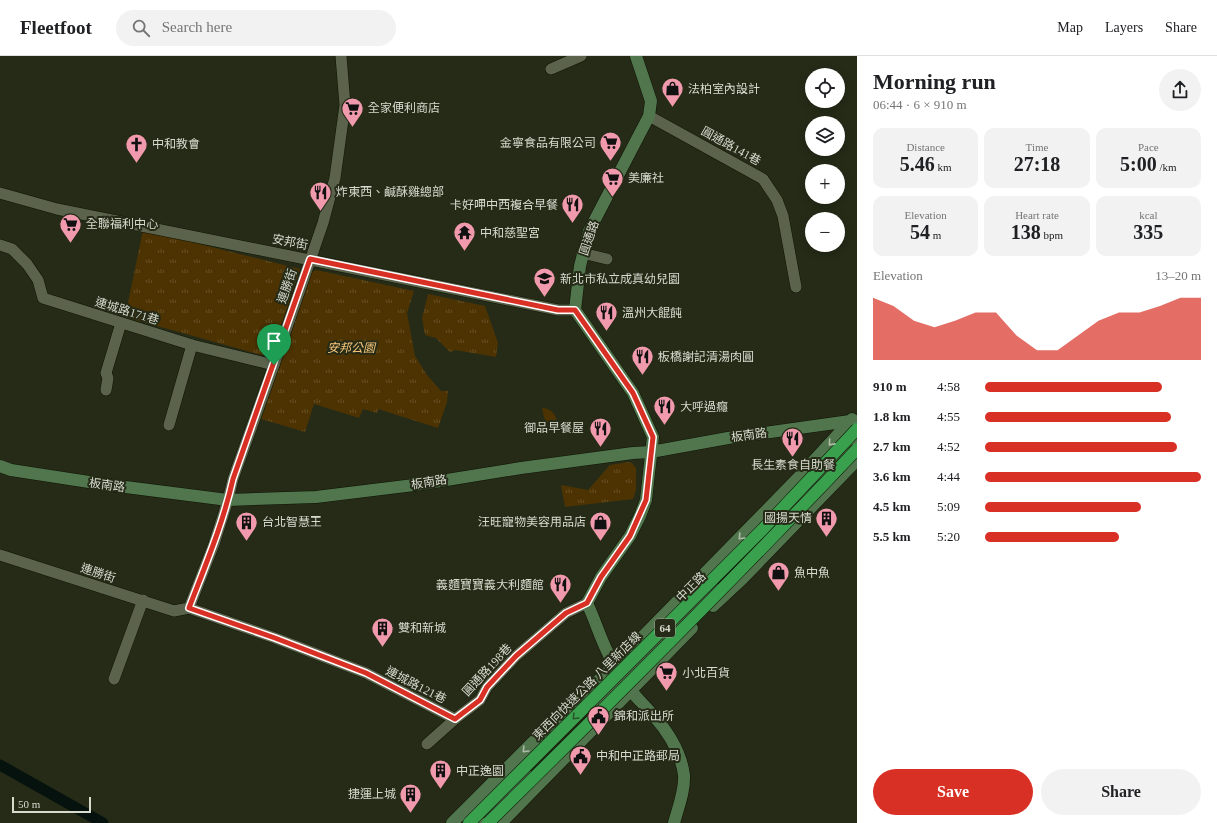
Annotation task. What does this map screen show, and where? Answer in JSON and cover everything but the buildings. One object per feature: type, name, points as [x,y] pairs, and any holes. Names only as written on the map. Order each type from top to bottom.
[{"type":"highway","name":"東西向快速公路 八里新店線","points":[[469,823],[758,535],[855,421]]},
{"type":"highway","name":"64","points":[[488,823],[591,722],[857,449]]},
{"type":"street","name":"連勝街","points":[[189,608],[214,544],[233,479],[310,259],[335,178],[345,105],[340,56]]},
{"type":"street","points":[[551,69],[581,56]]},
{"type":"street","name":"圓通路","points":[[575,310],[582,253],[589,231],[649,116],[651,101],[636,56]]},
{"type":"street","name":"圓通路141巷","points":[[649,116],[763,179],[777,200],[783,216],[796,287]]},
{"type":"street","name":"安邦街","points":[[0,193],[57,209],[558,310],[575,310]]},
{"type":"street","name":"連城路171巷","points":[[0,245],[12,250],[27,264],[38,280],[44,298],[192,345],[274,365]]},
{"type":"street","points":[[582,253],[607,260]]},
{"type":"street","points":[[575,310],[633,393],[653,437],[646,500],[640,516],[630,536],[601,577],[587,603],[614,666],[631,691],[654,716],[670,738],[679,756],[684,775],[683,789],[674,823]]},
{"type":"street","points":[[106,390],[108,378],[106,373],[121,323]]},
{"type":"street","points":[[169,425],[192,345]]},
{"type":"street","name":"板南路","points":[[0,466],[11,470],[102,484],[228,500],[316,497],[422,484],[528,467],[651,452],[728,438],[855,421]]},
{"type":"street","name":"中正路","points":[[452,823],[539,736],[614,666],[855,421]]},
{"type":"street","name":"中正路","points":[[478,823],[593,713],[623,679],[809,491],[857,439]]},
{"type":"street","points":[[501,823],[743,578],[857,460]]},
{"type":"street","name":"連勝街","points":[[0,555],[174,611],[189,608],[275,638],[366,673]]},
{"type":"street","points":[[114,679],[143,600]]},
{"type":"street","name":"圓通路198巷","points":[[427,744],[455,719],[480,700],[487,687],[516,656],[566,613],[587,603]]},
{"type":"street","name":"連城路121巷","points":[[366,673],[455,719]]},
{"type":"green space","points":[[143,230],[300,269],[273,351],[269,355],[261,355],[125,317]]},
{"type":"green space","name":"安邦公園","points":[[316,270],[414,291],[407,313],[415,356],[427,375],[441,391],[448,391],[447,402],[438,428],[378,409],[377,413],[363,409],[359,418],[314,404],[305,432],[261,419],[312,272]]},
{"type":"green space","points":[[428,294],[485,306],[498,343],[496,357],[455,350],[450,352],[436,338],[425,335],[422,318]]},
{"type":"green space","points":[[542,408],[550,410],[555,416],[557,421],[553,425],[546,421]]},
{"type":"green space","points":[[628,462],[632,463],[636,468],[636,490],[633,499],[565,507],[561,485],[588,490],[610,465]]},
{"type":"waterway","points":[[0,765],[103,823]]},
{"type":"place","name":"法柏室內設計","points":[[673,108]]},
{"type":"place","name":"全家便利商店","points":[[352,128]]},
{"type":"place","name":"金寧食品有限公司","points":[[611,162]]},
{"type":"place","name":"中和教會","points":[[137,164]]},
{"type":"place","name":"美廉社","points":[[613,198]]},
{"type":"place","name":"炸東西、鹹酥雞總部","points":[[320,212]]},
{"type":"place","name":"卡好呷中西複合早餐","points":[[573,224]]},
{"type":"place","name":"全聯福利中心","points":[[70,244]]},
{"type":"place","name":"中和慈聖宮","points":[[464,252]]},
{"type":"place","name":"新北市私立成真幼兒園","points":[[545,298]]},
{"type":"place","name":"溫州大餛飩","points":[[607,332]]},
{"type":"place","name":"板橋謝記清湯肉圓","points":[[643,376]]},
{"type":"place","name":"大呼過癮","points":[[665,426]]},
{"type":"place","name":"御品早餐屋","points":[[600,448]]},
{"type":"place","name":"長生素食自助餐","points":[[793,458]]},
{"type":"place","name":"國揚天情","points":[[827,538]]},
{"type":"place","name":"台北智慧王","points":[[246,542]]},
{"type":"place","name":"汪旺寵物美容用品店","points":[[601,542]]},
{"type":"place","name":"魚中魚","points":[[779,592]]},
{"type":"place","name":"義麵寶寶義大利麵館","points":[[560,604]]},
{"type":"place","name":"雙和新城","points":[[382,648]]},
{"type":"place","name":"小北百貨","points":[[666,692]]},
{"type":"place","name":"錦和派出所","points":[[599,736]]},
{"type":"place","name":"中和中正路郵局","points":[[581,776]]},
{"type":"place","name":"中正逸園","points":[[440,790]]},
{"type":"place","name":"捷運上城","points":[[411,814]]},
{"type":"route","points":[[310,259],[558,310],[575,310],[633,393],[653,437],[646,500],[630,536],[601,577],[587,603],[566,613],[516,656],[487,687],[480,700],[455,719],[366,673],[275,638],[189,608],[214,544],[233,479],[274,365],[310,259]]}]
